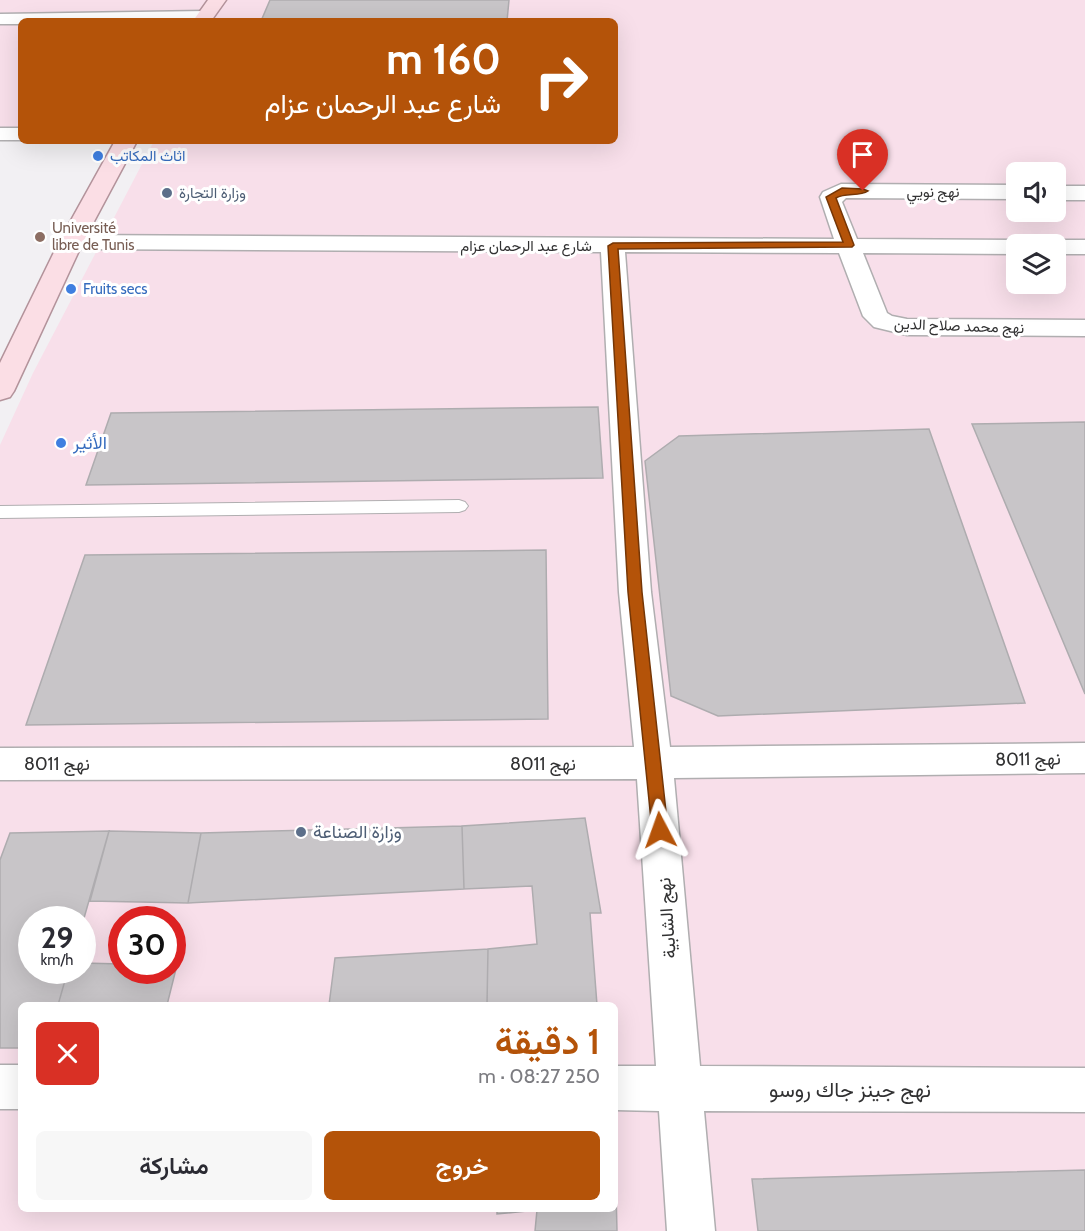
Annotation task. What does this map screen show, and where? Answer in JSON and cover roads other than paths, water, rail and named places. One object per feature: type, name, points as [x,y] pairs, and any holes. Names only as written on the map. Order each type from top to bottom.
[{"type":"main road","points":[[204,18],[217,0]]},
{"type":"main road","points":[[3,379],[71,242],[124,144]]},
{"type":"street","points":[[0,19],[18,19]]},
{"type":"street","points":[[0,134],[18,134]]},
{"type":"street","name":"نهج نويي","points":[[849,245],[831,202],[831,197],[842,191],[1006,192]]},
{"type":"street","points":[[1066,193],[1085,193]]},
{"type":"street","name":"شارع عبد الرحمان عزام","points":[[71,242],[1006,247]]},
{"type":"street","name":"نهج محمد صلاح الدين","points":[[849,245],[876,316],[883,322],[907,327],[1085,328]]},
{"type":"street","name":"نهج الشابية","points":[[613,246],[635,592],[654,764],[691,1231]]},
{"type":"street","points":[[1066,247],[1085,247]]},
{"type":"street","name":"نهج 8011","points":[[0,764],[654,764],[1085,758]]},
{"type":"street","points":[[0,1087],[18,1087]]},
{"type":"street","name":"نهج جينز جاك روسو","points":[[618,1088],[1085,1090]]},
{"type":"lane","points":[[0,512],[459,506]]},
{"type":"place","name":"اثاث المكاتب","points":[[98,156]]},
{"type":"place","name":"وزارة التجارة","points":[[167,193]]},
{"type":"place","name":"Université libre de Tunis","points":[[40,237]]},
{"type":"place","name":"Fruits secs","points":[[71,289]]},
{"type":"place","name":"الأثير","points":[[61,443]]},
{"type":"place","name":"وزارة الصناعة","points":[[301,832]]}]
